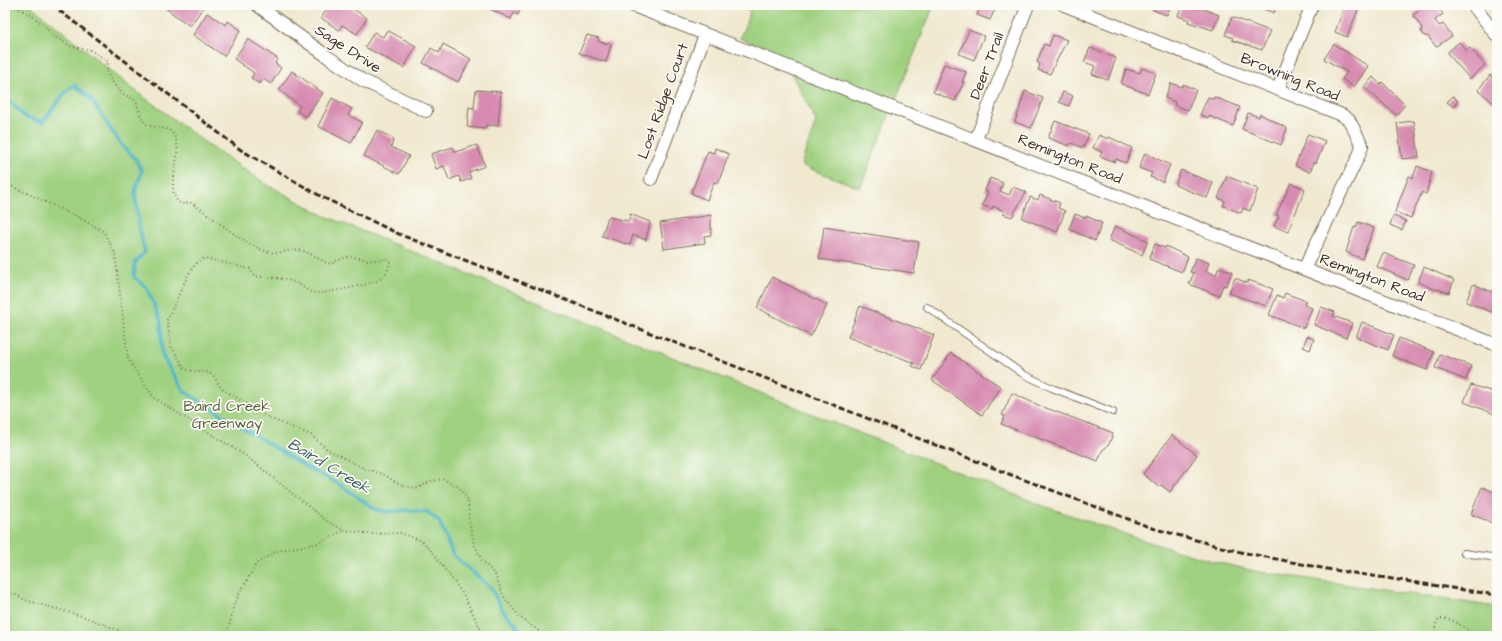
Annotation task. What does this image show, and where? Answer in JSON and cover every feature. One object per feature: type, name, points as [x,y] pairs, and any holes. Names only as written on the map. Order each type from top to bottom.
[{"type":"street","name":"Sage Drive","points":[[257,5],[362,80],[426,111]]},
{"type":"street","name":"Remington Road","points":[[631,5],[976,139],[1497,345]]},
{"type":"street","name":"Deer Trail","points":[[976,139],[1028,5]]},
{"type":"street","name":"Browning Road","points":[[1064,5],[1346,117],[1353,126],[1362,145],[1360,154],[1304,269]]},
{"type":"street","points":[[1278,89],[1312,5]]},
{"type":"street","points":[[1473,5],[1497,36]]},
{"type":"street","points":[[1486,23],[1497,17]]},
{"type":"street","name":"Lost Ridge Court","points":[[651,179],[705,34]]},
{"type":"lane","points":[[927,307],[1023,374],[1052,388],[1113,412]]},
{"type":"lane","points":[[1464,553],[1497,558]]},
{"type":"path","points":[[12,5],[28,13],[43,24],[53,36],[72,47],[90,50],[108,61],[107,72],[123,94],[132,98],[137,104],[138,113],[147,124],[157,128],[166,128],[173,134],[177,142],[178,153],[173,190],[176,201],[181,204],[191,203],[225,228],[269,252],[285,253],[297,250],[308,253],[321,262],[331,264],[342,258],[354,255],[369,260],[387,259],[390,262],[390,266],[385,274],[376,282],[330,293],[316,293],[307,291],[296,282],[254,276],[250,269],[204,258],[198,262],[188,275],[179,297],[171,309],[167,320],[171,346],[186,369],[197,372],[206,372],[213,375],[221,388],[269,418],[311,435],[326,449],[365,469],[383,474],[397,483],[408,487],[418,488],[431,481],[443,479],[459,487],[468,500],[469,520],[474,544],[482,560],[495,575],[505,599],[521,618],[546,636]]},
{"type":"path","points":[[5,183],[80,218],[103,231],[115,253],[128,359],[154,398],[246,456],[328,522],[344,530],[372,534],[400,533],[422,542],[433,553],[462,594],[484,636]]},
{"type":"path","points":[[224,636],[229,627],[234,604],[256,564],[277,551],[319,543],[344,530]]},
{"type":"path","points":[[5,589],[25,600],[85,618],[132,636]]},
{"type":"path","points":[[1434,636],[1436,624],[1439,619],[1445,618],[1454,620],[1476,636]]},
{"type":"green space","name":"Baird Creek Greenway","points":[[5,5],[30,5],[133,89],[207,144],[266,184],[325,216],[842,426],[1041,505],[1145,541],[1204,559],[1254,571],[1497,607],[1497,636],[5,636]]},
{"type":"green space","points":[[742,5],[934,5],[860,188],[801,165],[816,121],[782,56],[740,38],[750,12]]},
{"type":"building","points":[[161,5],[205,5],[190,26]]},
{"type":"building","points":[[306,5],[320,5],[315,11]]},
{"type":"building","points":[[330,5],[347,5],[367,18],[357,34],[342,25],[339,30],[321,18]]},
{"type":"building","points":[[482,5],[522,5],[518,15],[514,13],[511,19]]},
{"type":"building","points":[[981,5],[997,5],[990,20],[977,15]]},
{"type":"building","points":[[1149,5],[1171,5],[1167,15],[1153,10],[1154,7]]},
{"type":"building","points":[[1182,5],[1194,5],[1219,15],[1213,30],[1188,22],[1189,20],[1178,16]]},
{"type":"building","points":[[1260,5],[1277,5],[1274,13],[1259,7]]},
{"type":"building","points":[[1345,5],[1360,5],[1347,37],[1335,32]]},
{"type":"building","points":[[1427,5],[1436,5],[1443,14],[1435,20],[1439,26],[1443,24],[1452,36],[1436,47],[1428,36],[1424,36],[1421,31],[1422,28],[1413,15]]},
{"type":"building","points":[[207,13],[226,25],[228,21],[241,30],[224,56],[193,35]]},
{"type":"building","points":[[1232,17],[1270,31],[1262,50],[1232,40],[1233,38],[1225,35]]},
{"type":"building","points":[[387,30],[416,46],[404,68],[365,47],[374,32],[383,37]]},
{"type":"building","points":[[969,30],[984,36],[974,60],[959,54]]},
{"type":"building","points":[[587,35],[599,38],[598,41],[607,44],[608,42],[611,44],[606,62],[579,53]]},
{"type":"building","points":[[1053,35],[1067,40],[1050,74],[1038,70],[1040,64],[1037,62],[1044,44],[1049,46]]},
{"type":"building","points":[[248,39],[278,59],[275,63],[281,68],[271,84],[263,79],[260,84],[251,78],[254,73],[234,59]]},
{"type":"building","points":[[1459,42],[1467,51],[1470,48],[1485,65],[1470,79],[1447,53]]},
{"type":"building","points":[[443,44],[471,59],[458,82],[423,63],[431,48],[439,53]]},
{"type":"building","points":[[1334,44],[1368,66],[1354,87],[1342,79],[1347,72],[1324,59]]},
{"type":"building","points":[[1090,48],[1116,58],[1108,80],[1092,74],[1095,66],[1084,62]]},
{"type":"building","points":[[944,64],[966,72],[962,82],[964,82],[955,101],[933,92]]},
{"type":"building","points":[[1142,68],[1156,73],[1148,94],[1121,84],[1126,69],[1140,73]]},
{"type":"building","points":[[292,71],[323,93],[306,117],[297,111],[300,106],[279,90]]},
{"type":"building","points":[[1490,75],[1497,80],[1497,106],[1478,90]]},
{"type":"building","points":[[1373,77],[1380,84],[1382,82],[1405,105],[1396,115],[1364,87]]},
{"type":"building","points":[[1171,83],[1182,87],[1183,84],[1196,90],[1188,110],[1174,105],[1175,102],[1165,98]]},
{"type":"building","points":[[476,90],[501,92],[498,126],[486,125],[485,129],[467,127],[469,107],[474,108]]},
{"type":"building","points":[[1025,91],[1043,98],[1031,128],[1015,122]]},
{"type":"building","points":[[1063,92],[1073,96],[1069,106],[1059,102]]},
{"type":"building","points":[[1453,96],[1458,101],[1453,107],[1447,102]]},
{"type":"building","points":[[1208,97],[1213,99],[1214,97],[1240,107],[1233,126],[1209,116],[1209,118],[1200,115]]},
{"type":"building","points":[[332,98],[352,109],[348,115],[362,122],[351,143],[318,126]]},
{"type":"building","points":[[1248,113],[1259,117],[1260,114],[1287,128],[1281,145],[1242,129]]},
{"type":"building","points":[[1055,121],[1089,134],[1083,148],[1071,143],[1069,146],[1048,138]]},
{"type":"building","points":[[1414,121],[1419,157],[1402,159],[1397,123]]},
{"type":"building","points":[[377,130],[394,139],[391,147],[409,156],[399,174],[364,156]]},
{"type":"building","points":[[1308,134],[1325,141],[1316,163],[1314,162],[1310,172],[1295,166]]},
{"type":"building","points":[[1099,135],[1108,139],[1109,137],[1132,148],[1126,163],[1116,159],[1115,162],[1100,156],[1102,152],[1093,148]]},
{"type":"building","points":[[477,145],[485,166],[469,172],[471,179],[461,182],[459,176],[449,180],[444,166],[436,169],[431,154],[453,147],[455,152]]},
{"type":"building","points":[[715,148],[729,154],[718,183],[714,182],[707,200],[691,193],[708,151],[714,153]]},
{"type":"building","points":[[1145,153],[1170,165],[1163,182],[1150,177],[1152,173],[1139,168]]},
{"type":"building","points":[[1417,166],[1432,172],[1426,194],[1422,192],[1411,218],[1395,212],[1409,176],[1413,178]]},
{"type":"building","points":[[1181,170],[1213,183],[1207,198],[1175,185]]},
{"type":"building","points":[[1227,176],[1258,189],[1250,211],[1243,208],[1241,213],[1223,206],[1225,201],[1218,198]]},
{"type":"building","points":[[990,178],[1003,183],[1000,191],[1009,195],[1013,187],[1026,192],[1012,217],[1003,214],[1004,211],[993,206],[992,209],[982,205],[988,192],[985,191]]},
{"type":"building","points":[[1291,183],[1305,189],[1288,232],[1274,226],[1279,216],[1276,215]]},
{"type":"building","points":[[1040,195],[1060,203],[1058,208],[1065,211],[1057,232],[1022,218],[1030,197],[1038,200]]},
{"type":"building","points":[[630,214],[650,222],[646,240],[633,235],[630,245],[602,236],[608,217],[629,221]]},
{"type":"building","points":[[1075,214],[1085,218],[1086,216],[1102,223],[1095,241],[1069,229]]},
{"type":"building","points":[[711,215],[711,235],[704,236],[705,243],[664,249],[660,223]]},
{"type":"building","points":[[1393,216],[1406,221],[1402,230],[1390,225]]},
{"type":"building","points":[[1358,222],[1374,228],[1362,259],[1346,252],[1354,227],[1356,228]]},
{"type":"building","points":[[1115,226],[1148,241],[1142,255],[1109,240]]},
{"type":"building","points":[[824,227],[919,242],[914,273],[819,259]]},
{"type":"building","points":[[1155,244],[1165,248],[1166,246],[1188,257],[1182,272],[1149,259]]},
{"type":"building","points":[[1383,253],[1414,265],[1408,280],[1377,267]]},
{"type":"building","points":[[1196,258],[1209,263],[1206,271],[1216,275],[1219,267],[1232,272],[1226,286],[1223,285],[1219,296],[1189,284],[1194,273],[1190,272]]},
{"type":"building","points":[[1424,267],[1454,280],[1449,293],[1436,290],[1418,282]]},
{"type":"building","points":[[772,277],[827,305],[811,336],[757,308]]},
{"type":"building","points":[[1235,278],[1247,283],[1248,280],[1273,289],[1266,306],[1229,293]]},
{"type":"building","points":[[1473,284],[1497,294],[1497,314],[1466,302]]},
{"type":"building","points":[[1285,293],[1306,301],[1304,305],[1312,308],[1304,328],[1269,315],[1277,295],[1283,298]]},
{"type":"building","points":[[860,306],[934,335],[921,370],[912,366],[914,363],[848,337]]},
{"type":"building","points":[[1321,307],[1335,312],[1333,316],[1352,323],[1346,338],[1314,325]]},
{"type":"building","points":[[1362,322],[1394,335],[1388,350],[1356,337]]},
{"type":"building","points":[[1307,336],[1314,339],[1310,350],[1303,347]]},
{"type":"building","points":[[1399,338],[1434,352],[1427,370],[1392,356]]},
{"type":"building","points":[[951,353],[1001,387],[982,415],[932,380]]},
{"type":"building","points":[[1440,354],[1471,366],[1466,380],[1435,368]]},
{"type":"building","points":[[1471,385],[1497,393],[1497,415],[1464,402]]},
{"type":"building","points":[[1012,393],[1038,405],[1111,432],[1113,434],[1109,444],[1102,451],[1098,461],[1001,424],[1005,416],[1002,415]]},
{"type":"building","points":[[1172,435],[1197,455],[1170,492],[1161,485],[1159,487],[1143,474]]},
{"type":"building","points":[[1482,487],[1497,493],[1497,525],[1471,514]]},
{"type":"waterway","name":"Baird Creek","points":[[5,96],[25,117],[43,122],[63,95],[74,85],[90,98],[122,146],[135,158],[142,171],[135,192],[139,227],[145,252],[135,263],[134,277],[147,288],[161,322],[162,356],[184,391],[306,467],[339,484],[375,509],[389,512],[407,510],[427,512],[439,521],[453,555],[491,588],[502,610],[515,623],[523,636]]},
{"type":"railway","points":[[52,5],[241,150],[324,198],[401,235],[1009,474],[1152,528],[1236,551],[1327,569],[1497,595]]}]
